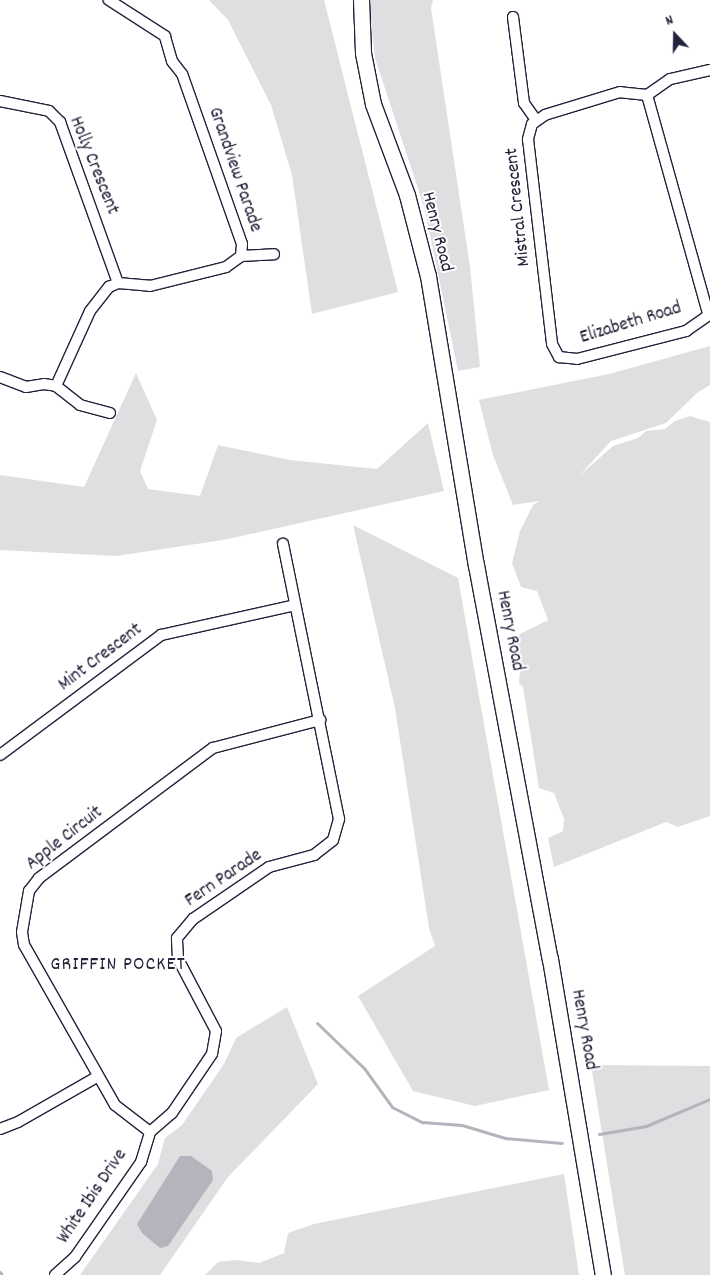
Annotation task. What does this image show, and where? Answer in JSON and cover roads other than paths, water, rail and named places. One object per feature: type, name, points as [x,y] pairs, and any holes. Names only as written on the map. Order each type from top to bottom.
[{"type":"main road","name":"Henry Road","points":[[361,0],[363,53],[373,104],[407,195],[428,276],[474,556],[552,968],[603,1275]]},
{"type":"street","name":"Grandview Parade","points":[[109,0],[165,36],[172,62],[182,74],[242,244],[241,256],[226,267],[150,286],[118,282]]},
{"type":"street","points":[[513,17],[524,103],[536,120],[620,92],[647,95],[670,79],[710,70]]},
{"type":"street","points":[[647,95],[709,314]]},
{"type":"street","name":"Holly Crescent","points":[[0,102],[49,111],[60,122],[118,282]]},
{"type":"street","name":"Mistral Crescent","points":[[536,120],[529,129],[528,139],[552,344],[559,357]]},
{"type":"street","points":[[241,256],[274,254]]},
{"type":"street","points":[[56,386],[90,311],[109,287],[118,282]]},
{"type":"street","name":"Elizabeth Road","points":[[559,357],[578,359],[686,330],[709,314]]},
{"type":"street","points":[[0,377],[26,387],[44,384],[56,386],[80,405],[110,413]]},
{"type":"street","name":"Fern Parade","points":[[150,1132],[172,1113],[212,1054],[216,1031],[178,959],[177,938],[193,919],[269,867],[314,855],[334,840],[339,819],[283,544]]},
{"type":"street","name":"Mint Crescent","points":[[0,755],[160,635],[295,605]]},
{"type":"street","name":"Apple Circuit","points":[[150,1132],[115,1105],[97,1077],[24,945],[22,932],[29,891],[39,878],[213,748],[320,720]]},
{"type":"street","points":[[0,1129],[18,1122],[97,1077]]},
{"type":"street","name":"White Ibis Drive","points":[[55,1275],[75,1257],[141,1162],[150,1132]]},
{"type":"waterway","points":[[317,1023],[364,1068],[392,1107],[422,1122],[462,1125],[505,1138],[562,1143]]},
{"type":"waterway","points":[[599,1134],[646,1126],[710,1099]]},
{"type":"district","name":"GRIFFIN POCKET","points":[[118,965]]}]
